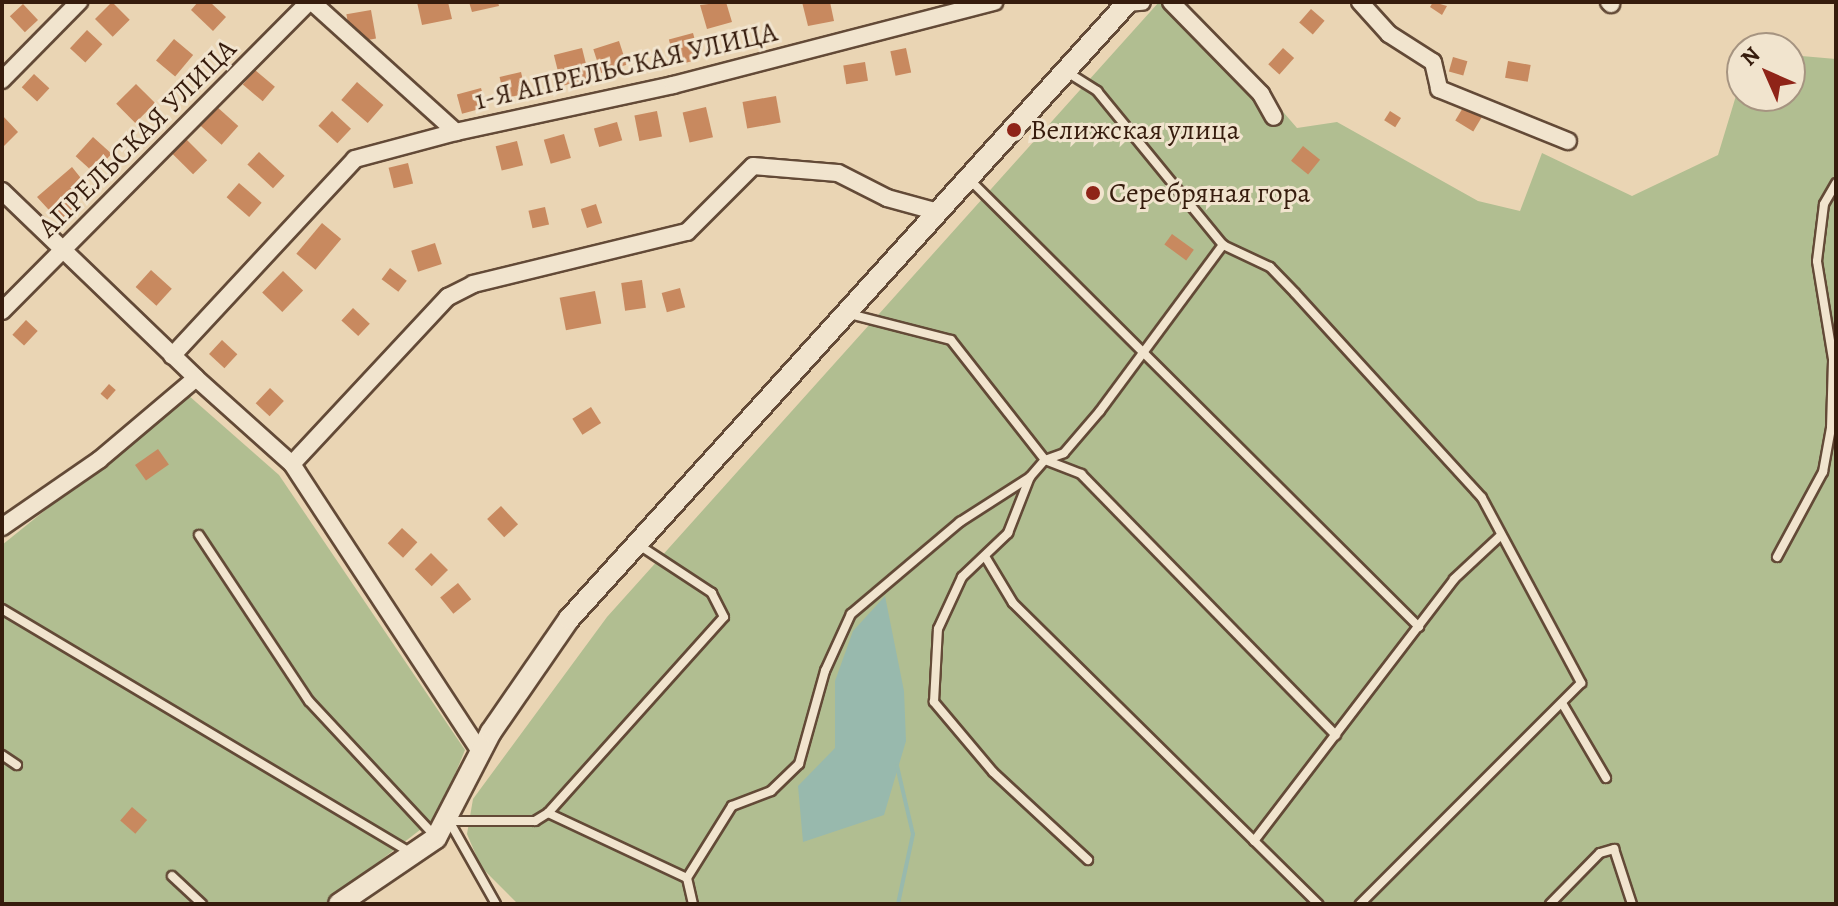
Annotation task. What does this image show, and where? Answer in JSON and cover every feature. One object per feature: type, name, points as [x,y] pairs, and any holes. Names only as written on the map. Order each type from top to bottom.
[{"type":"street","points":[[2,80],[79,2]]},
{"type":"street","name":"1-Я АПРЕЛЬСКАЯ УЛИЦА","points":[[311,2],[456,132]]},
{"type":"street","name":"АПРЕЛЬСКАЯ УЛИЦА","points":[[2,311],[311,2]]},
{"type":"street","name":"1-Я АПРЕЛЬСКАЯ УЛИЦА","points":[[172,356],[355,159],[456,132],[673,85],[994,2]]},
{"type":"street","points":[[339,904],[443,830],[481,753],[569,619],[1065,71],[1132,2]]},
{"type":"street","points":[[1171,2],[1242,72],[1274,117]]},
{"type":"street","points":[[1360,2],[1389,34],[1433,62],[1439,89],[1568,141]]},
{"type":"street","points":[[292,464],[448,297],[473,284],[687,232],[753,166],[838,173],[938,212]]},
{"type":"street","points":[[3,193],[58,252],[292,464],[481,753]]},
{"type":"street","points":[[2,527],[99,460],[196,378]]},
{"type":"lane","points":[[1065,71],[1097,91],[1223,245],[1270,267],[1482,498],[1499,537],[1581,683],[1360,904]]},
{"type":"lane","points":[[968,178],[1419,627]]},
{"type":"lane","points":[[1777,557],[1823,472],[1831,428],[1833,359],[1817,261],[1824,204],[1836,183]]},
{"type":"lane","points":[[693,904],[687,878],[732,806],[771,791],[799,764],[825,671],[851,614],[960,522],[1030,477],[1045,460],[1064,453],[1147,353],[1223,245]]},
{"type":"lane","points":[[846,313],[951,340],[1045,460],[1081,474],[1336,735]]},
{"type":"lane","points":[[1030,477],[1008,533],[986,558],[962,577],[938,629],[934,702],[993,772],[1088,860]]},
{"type":"lane","points":[[199,535],[309,701],[443,830],[496,904]]},
{"type":"lane","points":[[1254,841],[1454,579],[1499,537]]},
{"type":"lane","points":[[443,830],[535,821],[548,813],[724,617],[712,593],[637,544]]},
{"type":"lane","points":[[986,558],[1013,603],[1318,904]]},
{"type":"lane","points":[[2,609],[411,853]]},
{"type":"lane","points":[[1562,703],[1606,778]]},
{"type":"lane","points":[[2,755],[17,765]]},
{"type":"lane","points":[[548,813],[687,878]]},
{"type":"lane","points":[[1550,904],[1600,853],[1614,849],[1632,904]]},
{"type":"lane","points":[[172,876],[202,904]]},
{"type":"green space","points":[[1159,2],[1184,2],[1201,17],[1297,128],[1337,122],[1478,201],[1520,211],[1542,153],[1632,196],[1718,155],[1731,112],[1806,112],[1806,56],[1836,59],[1836,904],[518,904],[481,867],[467,834],[473,799],[607,617]]},
{"type":"green space","points":[[188,395],[279,475],[465,750],[438,816],[324,904],[2,904],[2,545]]},
{"type":"water","points":[[885,596],[904,691],[906,741],[884,815],[803,842],[798,786],[835,748],[835,681],[853,631]]},
{"type":"building","points":[[112,2],[130,20],[113,37],[95,19]]},
{"type":"building","points":[[198,2],[210,2],[226,17],[213,31],[191,10]]},
{"type":"building","points":[[417,2],[448,2],[452,19],[422,25]]},
{"type":"building","points":[[469,2],[498,2],[499,6],[472,12]]},
{"type":"building","points":[[726,2],[732,22],[707,29],[700,5]]},
{"type":"building","points":[[802,2],[830,2],[834,21],[808,26]]},
{"type":"building","points":[[1433,2],[1447,6],[1442,15],[1430,7]]},
{"type":"building","points":[[23,4],[38,20],[25,32],[10,16]]},
{"type":"building","points":[[1311,9],[1325,21],[1313,34],[1299,23]]},
{"type":"building","points":[[371,10],[376,39],[351,43],[346,14]]},
{"type":"building","points":[[87,30],[102,44],[85,63],[70,48]]},
{"type":"building","points":[[693,33],[700,59],[676,66],[669,39]]},
{"type":"building","points":[[174,39],[193,55],[175,77],[156,60]]},
{"type":"building","points":[[619,41],[627,65],[601,73],[593,49]]},
{"type":"building","points":[[582,48],[590,79],[562,86],[554,55]]},
{"type":"building","points":[[906,48],[911,72],[896,76],[890,51]]},
{"type":"building","points":[[1283,48],[1294,58],[1279,74],[1268,64]]},
{"type":"building","points":[[1453,57],[1467,61],[1463,76],[1449,71]]},
{"type":"building","points":[[1508,61],[1531,65],[1528,82],[1505,78]]},
{"type":"building","points":[[865,62],[868,81],[846,84],[843,65]]},
{"type":"building","points":[[255,70],[275,87],[263,101],[243,85]]},
{"type":"building","points":[[521,72],[526,93],[505,98],[500,77]]},
{"type":"building","points":[[34,74],[49,88],[37,101],[22,87]]},
{"type":"building","points":[[357,82],[383,105],[368,123],[341,100]]},
{"type":"building","points":[[136,84],[155,103],[135,123],[116,104]]},
{"type":"building","points":[[481,88],[486,107],[462,114],[457,94]]},
{"type":"building","points":[[776,96],[781,123],[747,128],[743,102]]},
{"type":"building","points":[[216,106],[238,126],[222,145],[199,125]]},
{"type":"building","points":[[1464,106],[1482,117],[1473,131],[1455,121]]},
{"type":"building","points":[[706,107],[713,137],[690,143],[683,112]]},
{"type":"building","points":[[332,111],[351,129],[337,143],[318,126]]},
{"type":"building","points":[[657,111],[662,137],[639,141],[634,115]]},
{"type":"building","points":[[1390,111],[1401,118],[1395,127],[1384,120]]},
{"type":"building","points":[[2,115],[18,132],[2,148]]},
{"type":"building","points":[[617,122],[622,140],[599,147],[594,129]]},
{"type":"building","points":[[564,134],[571,158],[551,164],[544,140]]},
{"type":"building","points":[[93,137],[112,154],[94,173],[76,156]]},
{"type":"building","points":[[186,139],[207,160],[193,174],[172,153]]},
{"type":"building","points":[[517,141],[523,165],[502,171],[496,146]]},
{"type":"building","points":[[1303,146],[1320,160],[1308,175],[1291,161]]},
{"type":"building","points":[[259,152],[285,176],[273,188],[247,164]]},
{"type":"building","points":[[408,163],[413,183],[394,188],[389,168]]},
{"type":"building","points":[[72,167],[84,182],[72,192],[80,202],[59,221],[37,197]]},
{"type":"building","points":[[239,183],[262,203],[249,217],[227,197]]},
{"type":"building","points":[[596,204],[602,223],[587,228],[581,209]]},
{"type":"building","points":[[545,207],[549,225],[532,228],[528,211]]},
{"type":"building","points":[[322,223],[341,239],[315,270],[296,254]]},
{"type":"building","points":[[1172,234],[1194,250],[1186,260],[1164,245]]},
{"type":"building","points":[[435,243],[442,264],[418,272],[411,251]]},
{"type":"building","points":[[390,268],[407,281],[398,292],[382,279]]},
{"type":"building","points":[[151,270],[172,289],[156,306],[136,287]]},
{"type":"building","points":[[283,271],[303,290],[282,312],[262,293]]},
{"type":"building","points":[[642,280],[646,308],[625,311],[621,283]]},
{"type":"building","points":[[680,288],[685,307],[667,312],[662,293]]},
{"type":"building","points":[[595,291],[601,323],[566,330],[560,298]]},
{"type":"building","points":[[353,308],[370,324],[358,336],[341,320]]},
{"type":"building","points":[[26,320],[38,331],[24,346],[12,335]]},
{"type":"building","points":[[222,340],[237,354],[224,368],[209,354]]},
{"type":"building","points":[[109,384],[116,390],[107,400],[100,394]]},
{"type":"building","points":[[270,388],[284,401],[270,416],[256,403]]},
{"type":"building","points":[[591,407],[601,423],[582,435],[572,419]]},
{"type":"building","points":[[158,449],[169,465],[146,481],[135,465]]},
{"type":"building","points":[[501,506],[518,524],[504,537],[487,519]]},
{"type":"building","points":[[402,528],[417,542],[403,558],[388,543]]},
{"type":"building","points":[[431,553],[448,570],[432,586],[415,569]]},
{"type":"building","points":[[458,583],[471,599],[453,614],[440,597]]},
{"type":"building","points":[[132,807],[147,820],[135,834],[120,821]]},
{"type":"waterway","points":[[897,766],[913,834],[898,904]]},
{"type":"place","name":"Велижская улица","points":[[1014,130]]},
{"type":"place","name":"Серебряная гора","points":[[1093,193]]}]
